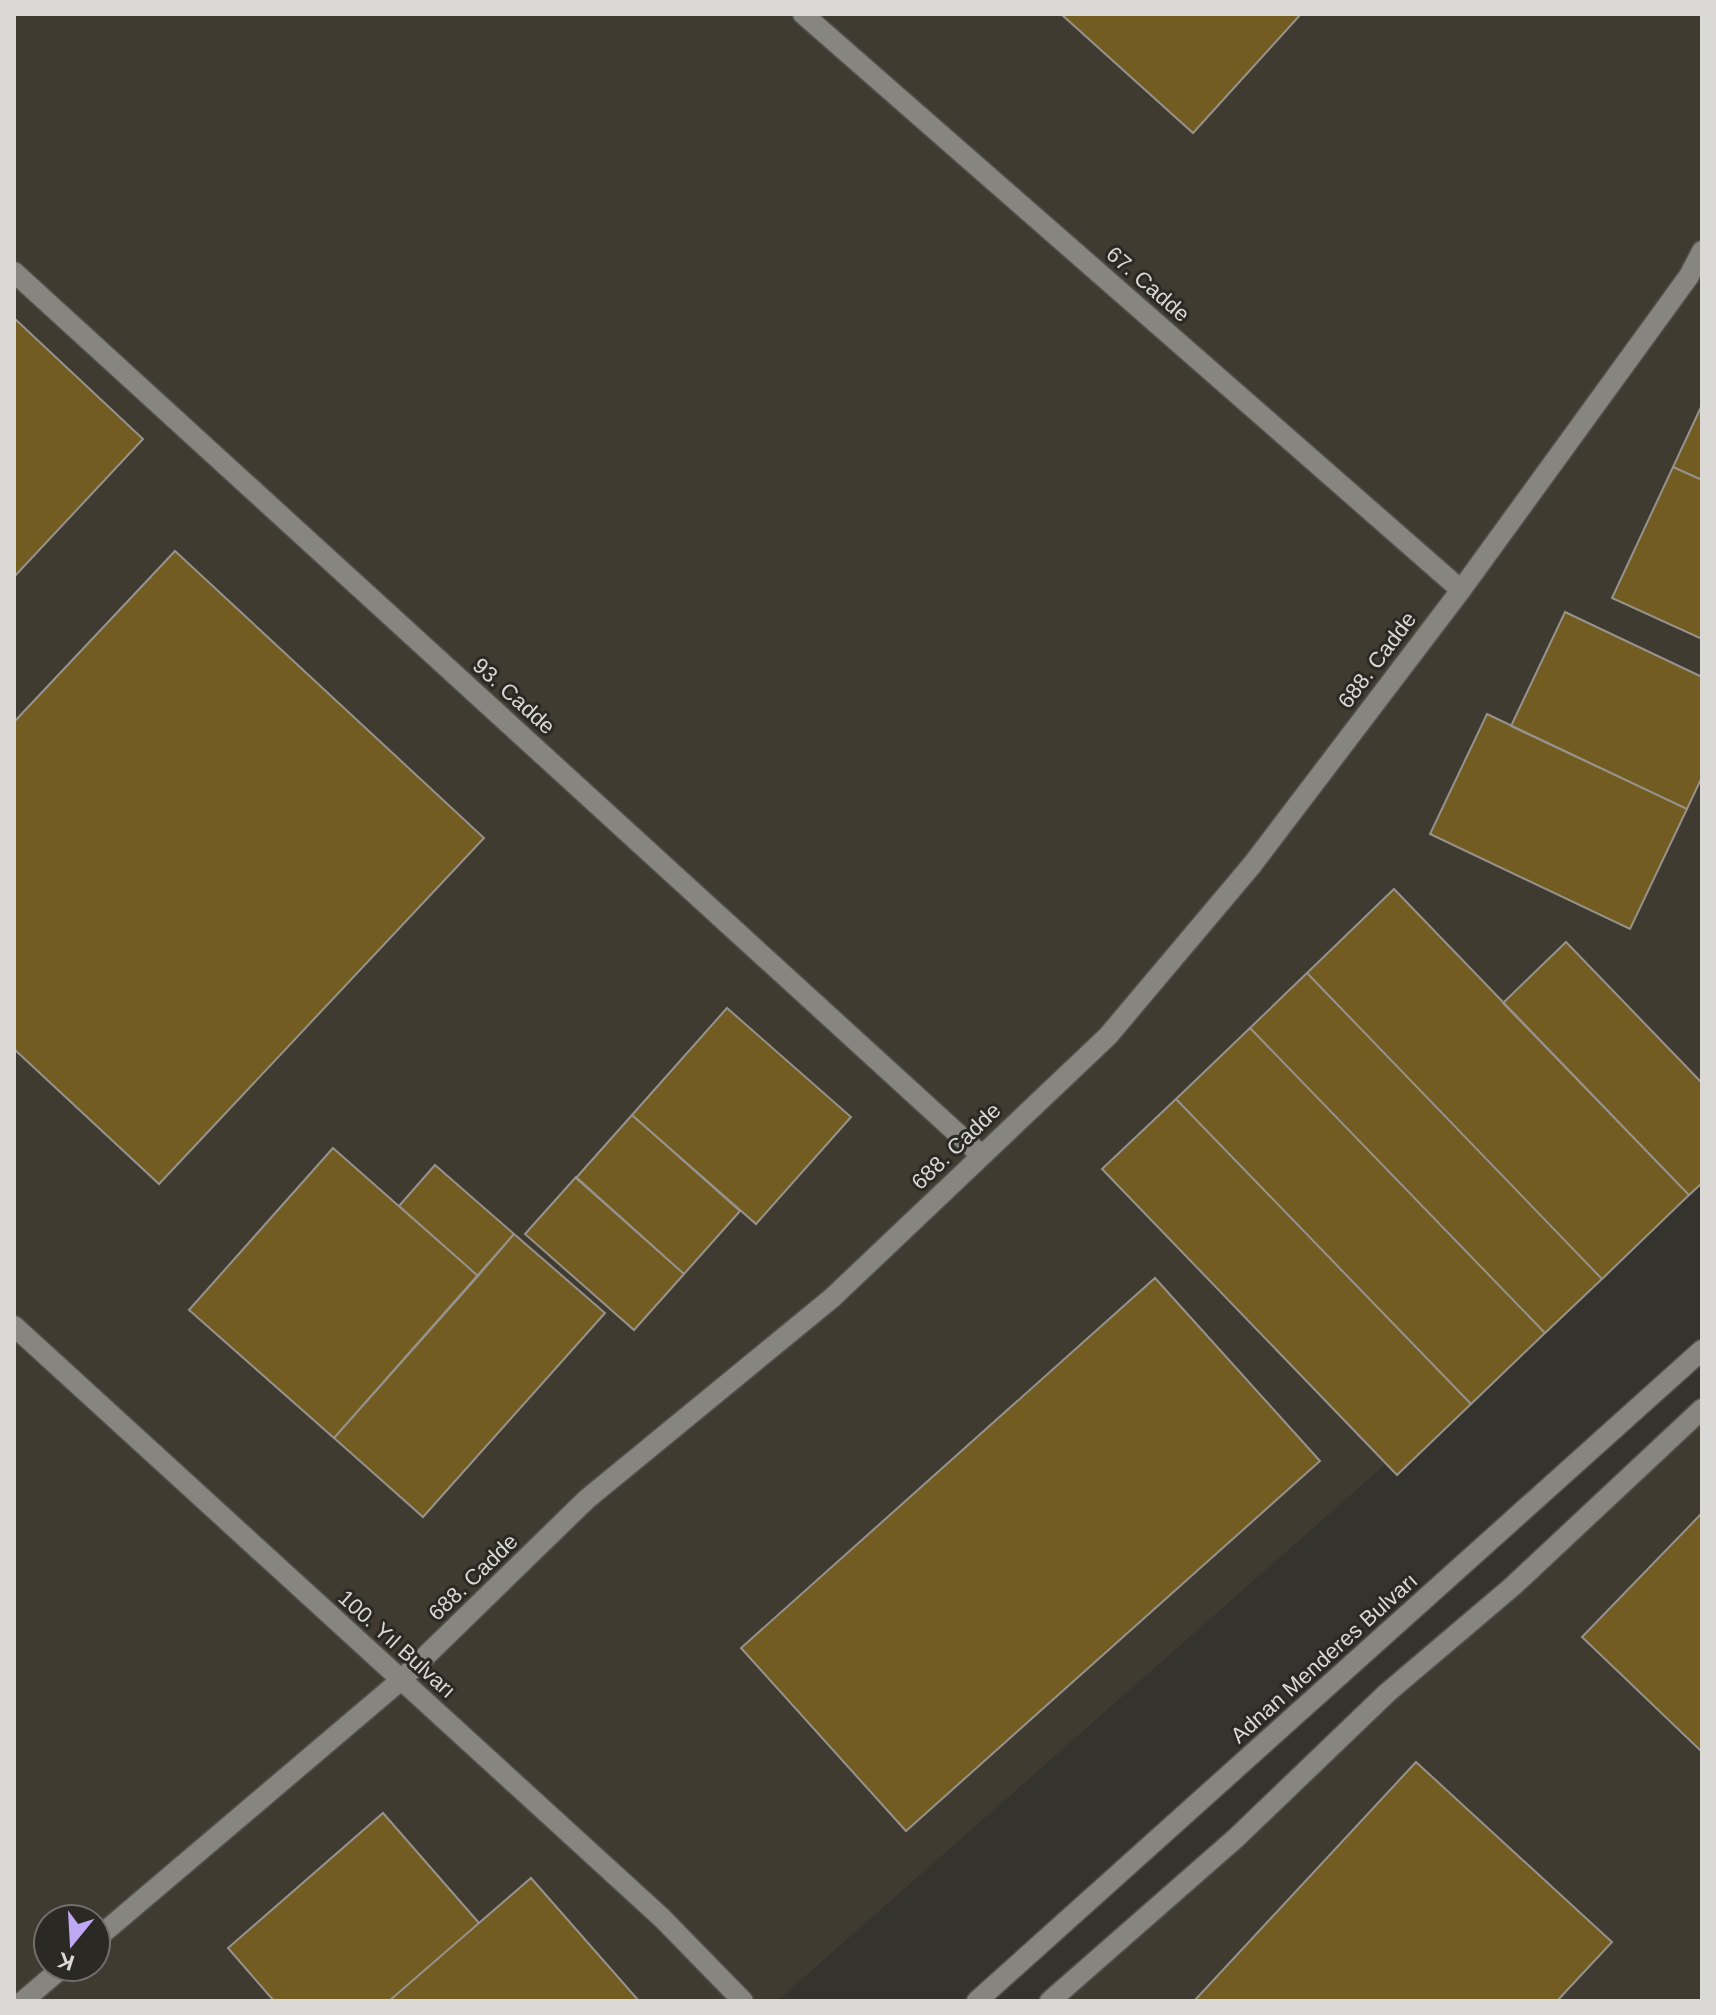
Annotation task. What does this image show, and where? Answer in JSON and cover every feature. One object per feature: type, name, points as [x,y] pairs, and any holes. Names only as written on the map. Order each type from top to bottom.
[{"type":"street","name":"67. Cadde","points":[[803,14],[1461,590]]},
{"type":"street","name":"688. Cadde","points":[[112,1925],[401,1680],[587,1499],[832,1298],[1119,1023],[1252,865],[1461,590],[1672,301],[1702,251]]},
{"type":"street","name":"93. Cadde","points":[[14,272],[981,1155]]},
{"type":"street","name":"100. Yıl Bulvarı","points":[[14,1326],[662,1918],[743,2001]]},
{"type":"street","name":"Adnan Menderes Bulvarı","points":[[977,2001],[1702,1350]]},
{"type":"street","points":[[1050,2001],[1236,1838],[1387,1693],[1513,1586],[1702,1409]]},
{"type":"street","points":[[23,2001],[44,1983]]},
{"type":"shaded area","points":[[14,14],[1702,14],[1702,1185],[777,2001],[14,2001]]},
{"type":"shaded area","points":[[1702,1424],[1702,2001],[1058,2001]]},
{"type":"building","points":[[1061,14],[1301,14],[1193,133]]},
{"type":"building","points":[[14,318],[143,439],[14,577]]},
{"type":"building","points":[[1702,405],[1702,480],[1673,467]]},
{"type":"building","points":[[1673,467],[1702,480],[1702,639],[1612,598]]},
{"type":"building","points":[[175,551],[484,838],[159,1184],[14,1049],[14,722]]},
{"type":"building","points":[[1565,612],[1702,677],[1702,777],[1687,809],[1511,726]]},
{"type":"building","points":[[1487,714],[1687,809],[1630,929],[1430,834]]},
{"type":"building","points":[[1394,889],[1689,1195],[1602,1279],[1307,973]]},
{"type":"building","points":[[1566,942],[1702,1083],[1702,1183],[1689,1195],[1503,1003]]},
{"type":"building","points":[[1307,973],[1602,1279],[1545,1333],[1250,1028]]},
{"type":"building","points":[[727,1008],[851,1117],[756,1224],[632,1115]]},
{"type":"building","points":[[1250,1028],[1545,1333],[1471,1404],[1176,1099]]},
{"type":"building","points":[[1176,1099],[1471,1404],[1397,1475],[1102,1169]]},
{"type":"building","points":[[632,1115],[740,1211],[684,1274],[576,1178]]},
{"type":"building","points":[[333,1148],[478,1276],[334,1438],[189,1310]]},
{"type":"building","points":[[435,1165],[514,1234],[478,1276],[399,1206]]},
{"type":"building","points":[[576,1177],[684,1274],[634,1330],[525,1234]]},
{"type":"building","points":[[514,1234],[605,1313],[423,1517],[334,1438]]},
{"type":"building","points":[[1155,1278],[1320,1461],[906,1831],[741,1648]]},
{"type":"building","points":[[1702,1513],[1702,1752],[1582,1637]]},
{"type":"building","points":[[1416,1762],[1612,1942],[1557,2001],[1195,2000]]},
{"type":"building","points":[[383,1813],[479,1923],[389,2001],[274,2001],[228,1948]]},
{"type":"building","points":[[531,1878],[639,2001],[389,2001],[479,1923]]}]
